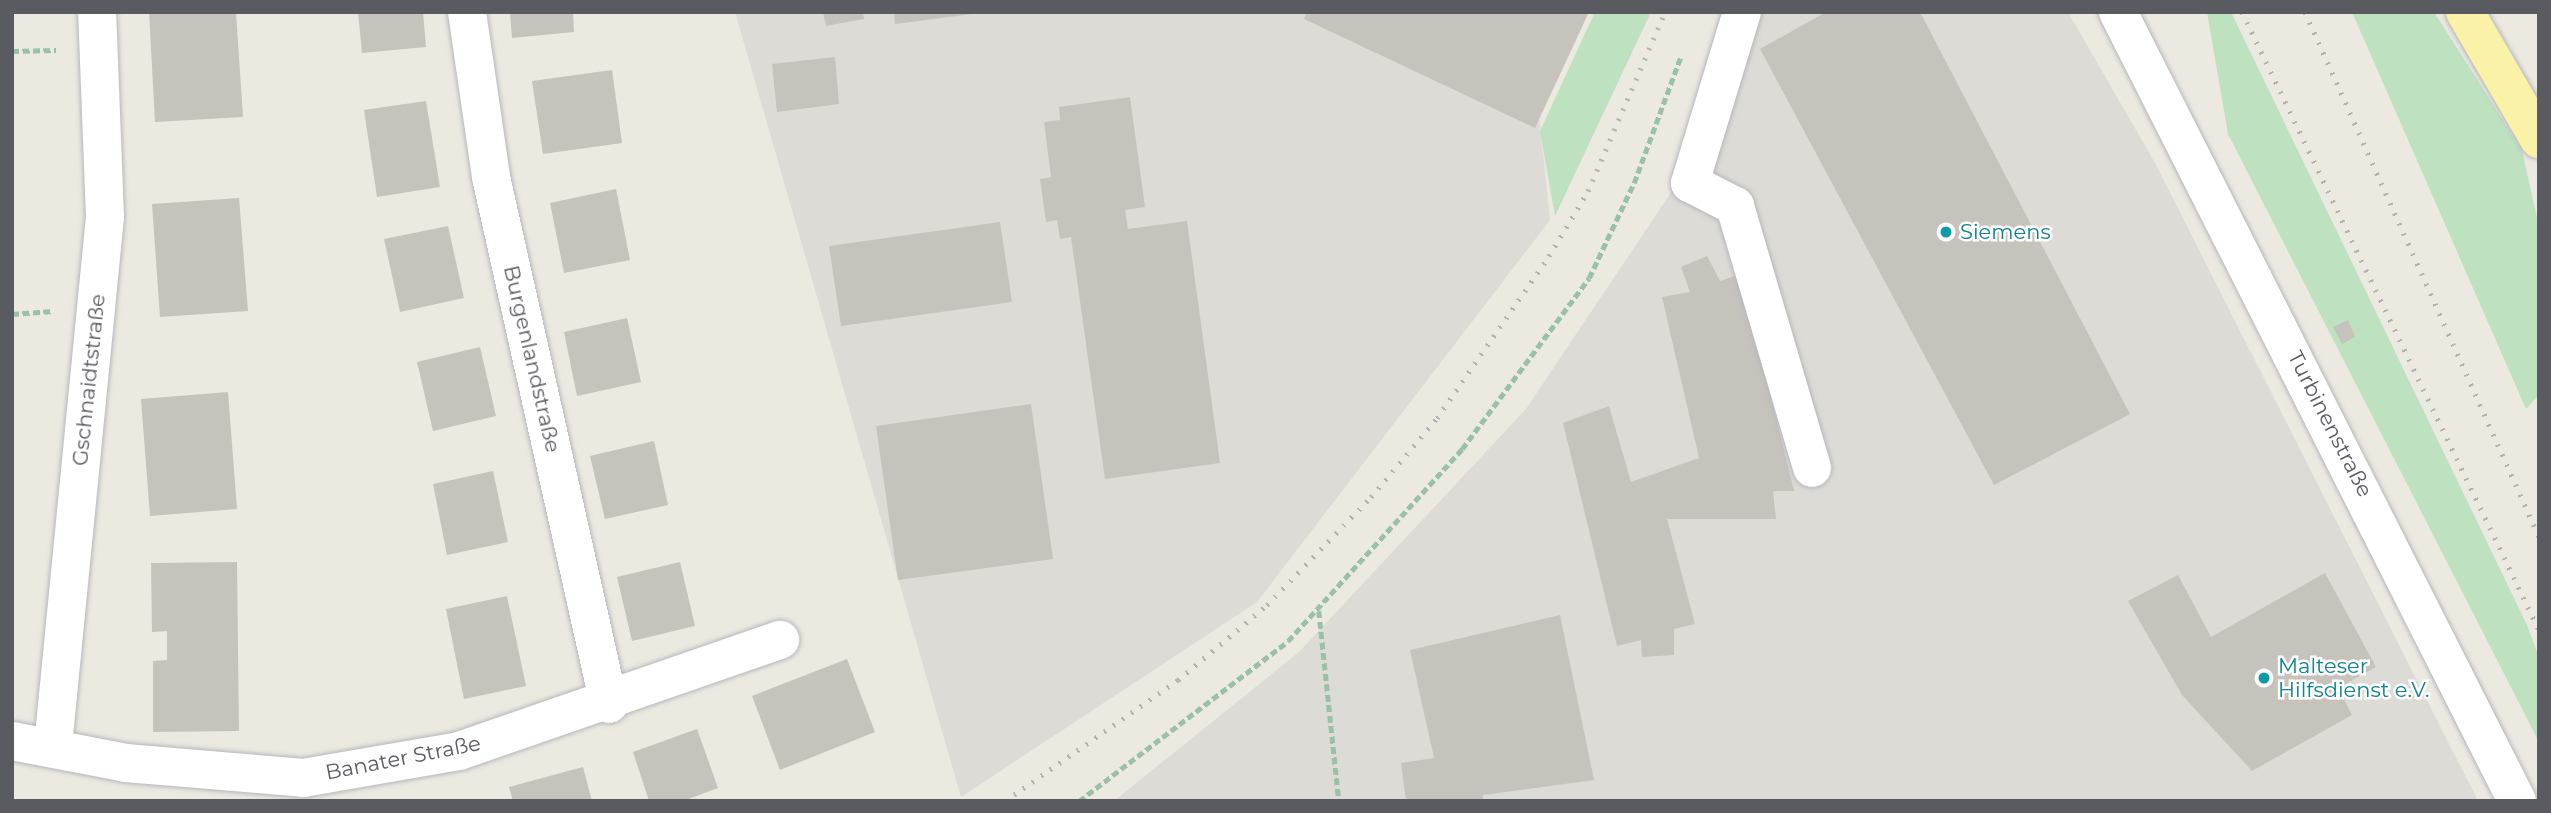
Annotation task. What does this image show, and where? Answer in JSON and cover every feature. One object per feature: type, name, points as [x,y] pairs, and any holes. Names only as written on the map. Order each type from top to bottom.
[{"type":"main road","points":[[2465,12],[2539,138]]},
{"type":"street","name":"Gschnaidtstraße","points":[[53,746],[105,217],[97,12]]},
{"type":"street","name":"Burgenlandstraße","points":[[467,12],[491,177],[609,704]]},
{"type":"street","points":[[1742,12],[1690,183],[1735,206],[1812,468]]},
{"type":"street","name":"Turbinenstraße","points":[[2118,12],[2140,49],[2517,801]]},
{"type":"street","name":"Banater Straße","points":[[12,741],[53,746],[126,763],[303,778],[459,751],[609,704],[780,640]]},
{"type":"path","points":[[1079,801],[1198,716],[1319,610],[1462,449],[1588,278],[1634,183],[1683,51]]},
{"type":"path","points":[[1319,610],[1339,801]]},
{"type":"shaded area","points":[[735,12],[1528,12],[1550,220],[1257,602],[961,797]]},
{"type":"shaded area","points":[[1755,12],[2068,12],[2155,163],[2478,801],[1114,801],[1299,652],[1526,409],[1676,185]]},
{"type":"green space","points":[[1595,12],[1651,12],[1555,216],[1540,131]]},
{"type":"green space","points":[[2207,12],[2231,12],[2527,625],[2539,657],[2539,742],[2228,134]]},
{"type":"green space","points":[[2352,12],[2434,12],[2522,150],[2539,227],[2539,395],[2526,409]]},
{"type":"building","points":[[149,12],[236,12],[243,117],[155,122]]},
{"type":"building","points":[[358,12],[423,12],[426,47],[362,53]]},
{"type":"building","points":[[510,12],[573,12],[574,32],[512,38]]},
{"type":"building","points":[[823,12],[863,12],[864,19],[826,26]]},
{"type":"building","points":[[894,12],[972,12],[972,14],[895,24]]},
{"type":"building","points":[[1307,12],[1589,12],[1535,128],[1304,19]]},
{"type":"building","name":"Siemens","points":[[1826,12],[1920,12],[2130,414],[1994,485],[1760,49]]},
{"type":"building","points":[[835,57],[839,104],[777,112],[772,64]]},
{"type":"building","points":[[612,70],[622,143],[543,154],[532,81]]},
{"type":"building","points":[[1130,97],[1145,207],[1125,210],[1128,229],[1187,221],[1220,463],[1105,479],[1071,237],[1060,239],[1057,220],[1046,222],[1040,179],[1051,177],[1044,122],[1060,120],[1059,107]]},
{"type":"building","points":[[426,101],[440,187],[377,197],[364,110]]},
{"type":"building","points":[[616,189],[630,260],[564,273],[550,203]]},
{"type":"building","points":[[239,198],[248,311],[160,317],[152,204]]},
{"type":"building","points":[[1000,222],[1012,302],[841,326],[829,246]]},
{"type":"building","points":[[448,226],[464,298],[400,312],[384,239]]},
{"type":"building","points":[[1707,256],[1720,281],[1741,274],[1794,491],[1773,491],[1776,519],[1667,519],[1695,624],[1674,629],[1674,655],[1642,657],[1641,640],[1617,646],[1563,423],[1609,406],[1631,482],[1699,458],[1662,297],[1690,292],[1681,267]]},
{"type":"building","points":[[627,318],[641,382],[577,396],[564,332]]},
{"type":"building","points":[[2348,320],[2355,337],[2342,344],[2333,327]]},
{"type":"building","points":[[480,347],[496,416],[433,431],[417,362]]},
{"type":"building","points":[[228,392],[237,509],[150,516],[141,399]]},
{"type":"building","points":[[1031,404],[1053,559],[898,580],[876,426]]},
{"type":"building","points":[[654,441],[668,505],[605,519],[590,456]]},
{"type":"building","points":[[493,471],[508,542],[447,555],[433,484]]},
{"type":"building","points":[[237,562],[239,731],[153,732],[153,661],[167,660],[167,631],[152,632],[151,563]]},
{"type":"building","points":[[680,562],[695,626],[632,641],[617,577]]},
{"type":"building","name":"Malteser Hilfsdienst e.V.","points":[[2325,573],[2376,667],[2338,688],[2352,715],[2252,771],[2182,695],[2128,601],[2178,575],[2211,637]]},
{"type":"building","points":[[507,596],[526,686],[464,699],[446,609]]},
{"type":"building","points":[[1560,615],[1594,780],[1483,795],[1483,801],[1406,801],[1401,763],[1434,758],[1410,650]]},
{"type":"building","points":[[847,659],[875,732],[780,770],[752,696]]},
{"type":"building","points":[[697,729],[718,788],[683,801],[649,801],[633,752]]},
{"type":"building","points":[[583,767],[592,801],[513,801],[509,787]]},
{"type":"railway","points":[[1005,801],[1178,680],[1267,605],[1371,497],[1437,418],[1549,256],[1588,191],[1665,12]]},
{"type":"railway","points":[[2242,12],[2539,630]]},
{"type":"railway","points":[[2305,12],[2539,537]]},
{"type":"place","name":"Siemens","points":[[1946,232]]},
{"type":"place","name":"Malteser Hilfsdienst e.V.","points":[[2264,678]]}]
